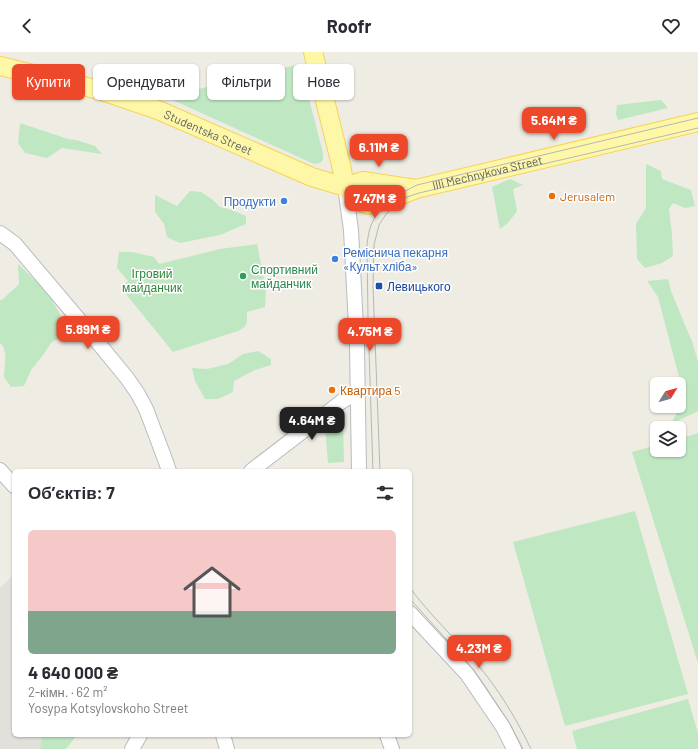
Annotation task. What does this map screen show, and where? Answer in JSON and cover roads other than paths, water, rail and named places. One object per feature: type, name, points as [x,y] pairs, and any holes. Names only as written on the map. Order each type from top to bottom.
[{"type":"main road","points":[[313,52],[345,187]]},
{"type":"main road","name":"Studentska Street","points":[[0,66],[99,90],[158,110],[312,177],[345,187]]},
{"type":"main road","name":"Illi Mechnykova Street","points":[[345,187],[356,200],[368,205],[392,199],[416,189],[698,122]]},
{"type":"street","points":[[345,187],[351,233],[357,346],[359,469]]},
{"type":"street","points":[[0,233],[14,244],[127,378],[146,409],[168,469]]},
{"type":"street","points":[[254,469],[341,402],[358,391]]},
{"type":"street","points":[[0,470],[12,484]]},
{"type":"street","points":[[412,616],[466,674],[503,727],[514,749]]},
{"type":"street","points":[[132,749],[139,737]]},
{"type":"street","points":[[224,737],[227,749]]},
{"type":"street","points":[[388,737],[392,749]]},
{"type":"tram line","points":[[373,469],[367,244],[371,225],[380,210],[391,200],[417,185],[698,118]]},
{"type":"tram line","points":[[380,469],[373,286],[374,245],[379,225],[386,214],[407,197],[419,193],[698,128]]},
{"type":"tram line","points":[[412,590],[492,683],[520,727],[531,749]]},
{"type":"tram line","points":[[412,601],[473,669],[510,724],[523,749]]},
{"type":"place","name":"Jerusalem","points":[[552,196]]},
{"type":"place","name":"Продукти","points":[[284,201]]},
{"type":"place","name":"Реміснича пекарня «Культ хліба»","points":[[335,259]]},
{"type":"place","name":"Спортивний майданчик","points":[[243,276]]},
{"type":"place","name":"Левицького","points":[[379,286]]},
{"type":"place","name":"Квартира 5","points":[[332,390]]},
{"type":"park label","name":"Ігровий майданчик","points":[[152,280]]}]
